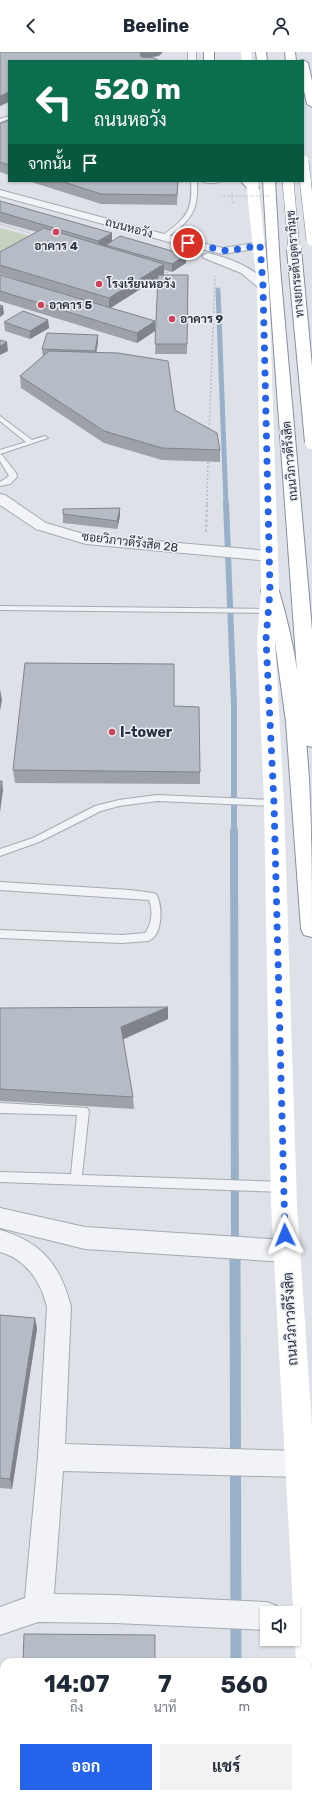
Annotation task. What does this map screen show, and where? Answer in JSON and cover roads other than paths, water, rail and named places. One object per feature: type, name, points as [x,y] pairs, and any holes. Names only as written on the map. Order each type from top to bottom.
[{"type":"main road","points":[[308,52],[309,59],[304,65],[312,104]]},
{"type":"main road","name":"ทางยกระดับอุตราภิมุข","points":[[304,170],[312,240]]},
{"type":"main road","name":"ถนนวิภาวดีรังสิต","points":[[269,182],[273,260],[312,741]]},
{"type":"main road","name":"ทางยกระดับอุตราภิมุข","points":[[288,182],[312,442]]},
{"type":"main road","name":"ถนนวิภาวดีรังสิต","points":[[251,183],[260,245],[263,286],[269,556],[269,601],[266,639],[274,803],[286,1251],[299,1464],[301,1618],[310,1658]]},
{"type":"main road","points":[[269,601],[282,627],[287,651],[296,722],[312,929]]},
{"type":"street","name":"ถนนหอวัง","points":[[0,193],[168,238],[228,251],[260,245]]},
{"type":"street","points":[[168,238],[215,259],[245,270],[256,277],[263,286]]},
{"type":"street","name":"ซอยวิภาวดีรังสิต 28","points":[[0,498],[41,526],[59,532],[113,542],[269,556]]},
{"type":"street","points":[[0,1218],[85,1238],[286,1251]]},
{"type":"street","points":[[0,1241],[30,1256],[42,1268],[52,1283],[59,1307],[51,1457],[38,1608]]},
{"type":"street","points":[[51,1457],[299,1464]]},
{"type":"street","points":[[0,1621],[38,1608],[115,1609],[260,1616]]},
{"type":"lane","points":[[168,238],[182,224],[193,209],[196,201],[194,182]]},
{"type":"lane","points":[[0,418],[31,442]]},
{"type":"lane","points":[[0,452],[45,438]]},
{"type":"lane","points":[[0,456],[12,472],[12,477],[7,482],[0,484]]},
{"type":"lane","points":[[0,608],[269,601]]},
{"type":"lane","points":[[0,853],[36,840],[98,808],[119,803],[156,798],[274,803]]},
{"type":"lane","points":[[0,886],[137,895],[152,898],[156,903],[153,932],[148,937],[138,939],[0,934]]},
{"type":"lane","points":[[0,1108],[83,1111],[76,1180]]},
{"type":"lane","points":[[0,1177],[284,1187]]},
{"type":"waterway","points":[[218,290],[226,504]]},
{"type":"waterway","points":[[226,503],[234,706],[234,831]]},
{"type":"waterway","points":[[234,831],[235,1254]]},
{"type":"waterway","points":[[235,1253],[236,1658]]},
{"type":"place","name":"อาคาร 4","points":[[56,232]]},
{"type":"place","name":"โรงเรียนหอวัง","points":[[99,284]]},
{"type":"place","name":"อาคาร 5","points":[[41,305]]},
{"type":"place","name":"อาคาร 9","points":[[172,319]]},
{"type":"place","name":"I-tower","points":[[112,732]]}]
